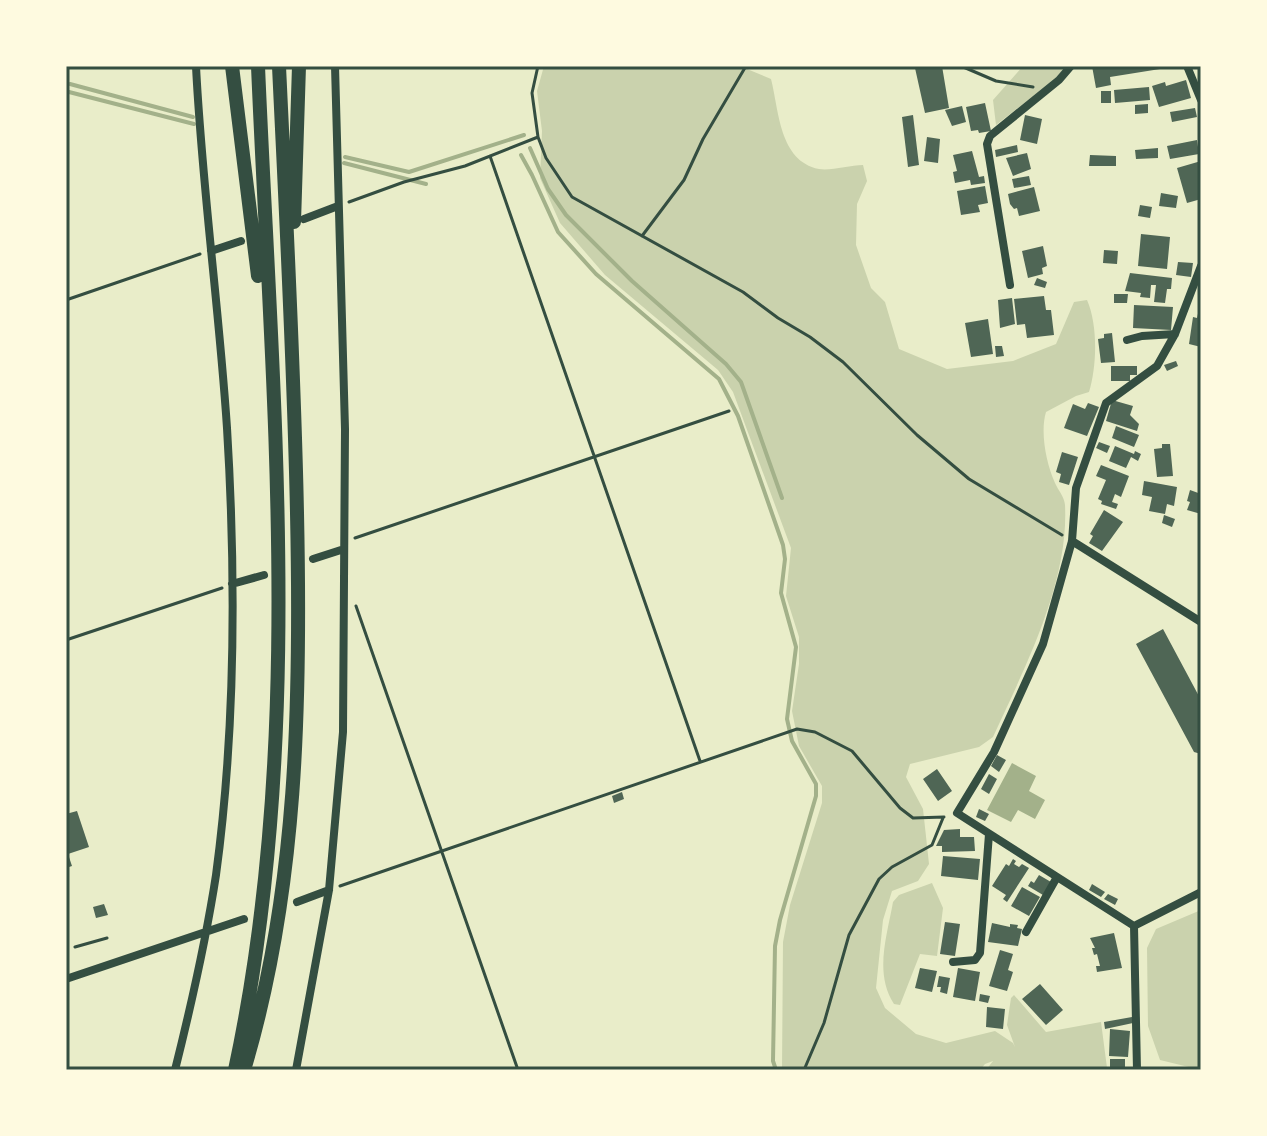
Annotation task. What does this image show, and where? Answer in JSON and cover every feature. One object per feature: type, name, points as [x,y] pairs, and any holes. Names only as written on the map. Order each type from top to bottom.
[{"type":"highway","points":[[232,66],[273,408]]},
{"type":"highway","points":[[235,1070],[249,1008],[261,930],[275,760],[280,604],[258,66]]},
{"type":"highway","points":[[279,66],[296,453]]},
{"type":"highway","points":[[244,1070],[276,934],[293,779],[299,605],[294,213],[299,66]]},
{"type":"street","points":[[175,1070],[215,877],[229,752],[232,584],[227,427],[196,66]]},
{"type":"street","points":[[296,1070],[329,890],[343,732],[345,429],[335,66]]},
{"type":"street","points":[[1010,285],[987,144],[990,136],[1053,86],[1071,66]]},
{"type":"street","points":[[1187,66],[1201,100]]},
{"type":"street","points":[[304,219],[338,206]]},
{"type":"street","points":[[211,251],[241,241]]},
{"type":"street","points":[[1134,926],[957,813],[994,752],[1043,644],[1072,541],[1076,488],[1106,403],[1157,366],[1175,334],[1201,266]]},
{"type":"street","points":[[1127,340],[1175,334]]},
{"type":"street","points":[[1072,541],[1201,622]]},
{"type":"street","points":[[313,559],[344,545]]},
{"type":"street","points":[[232,584],[264,575]]},
{"type":"street","points":[[953,962],[975,960],[980,953],[989,834]]},
{"type":"street","points":[[1026,932],[1057,877]]},
{"type":"street","points":[[297,902],[329,890]]},
{"type":"street","points":[[1134,926],[1201,892]]},
{"type":"street","points":[[66,979],[244,919]]},
{"type":"street","points":[[1134,926],[1137,1070]]},
{"type":"path","points":[[538,66],[532,93],[538,137],[546,158],[572,197],[743,292],[810,337],[843,362],[917,435],[969,479],[1072,541]]},
{"type":"path","points":[[642,236],[684,180],[703,139],[746,66]]},
{"type":"path","points":[[961,66],[996,81],[1025,87],[1053,86]]},
{"type":"path","points":[[338,206],[404,182],[465,166],[538,137]]},
{"type":"path","points":[[490,156],[701,762]]},
{"type":"path","points":[[66,300],[211,251]]},
{"type":"path","points":[[344,545],[729,411]]},
{"type":"path","points":[[66,640],[232,584]]},
{"type":"path","points":[[355,604],[518,1070]]},
{"type":"path","points":[[329,890],[797,729],[815,732],[852,751],[900,808],[913,818],[944,817],[932,845],[892,867],[879,879],[849,935],[824,1023],[804,1070]]},
{"type":"path","points":[[75,947],[107,938]]},
{"type":"shaded area","points":[[544,66],[710,66],[747,69],[771,79],[783,133],[796,156],[819,169],[863,165],[867,181],[857,204],[856,245],[871,288],[885,302],[899,349],[947,369],[1013,361],[1056,344],[1074,302],[1087,300],[1095,346],[1089,392],[1046,412],[1044,420],[1047,457],[1065,505],[1060,564],[1052,594],[1031,653],[993,737],[979,747],[910,764],[906,777],[923,809],[929,864],[918,881],[892,891],[883,920],[876,988],[885,1008],[916,1034],[946,1043],[995,1031],[1015,1047],[1007,1025],[1014,995],[1046,1032],[1101,1022],[1107,1068],[986,1070],[993,1061],[980,1070],[782,1070],[783,942],[790,905],[822,803],[822,786],[799,746],[792,711],[799,664],[799,637],[786,596],[791,548],[733,392],[718,370],[605,275],[560,223],[540,178],[542,131],[537,91]]},
{"type":"shaded area","points":[[1023,66],[1066,66],[1055,79],[996,125],[993,100]]},
{"type":"shaded area","points":[[1012,763],[1036,776],[1029,791],[1045,800],[1035,819],[1018,810],[1011,822],[987,810]]},
{"type":"shaded area","points":[[932,883],[943,908],[937,956],[920,954],[900,1005],[894,1004],[883,967],[893,902],[899,895]]},
{"type":"shaded area","points":[[1201,910],[1201,1070],[1160,1060],[1148,1026],[1147,948],[1156,929]]},
{"type":"building","points":[[942,66],[949,108],[925,113],[915,68]]},
{"type":"building","points":[[1092,66],[1159,66],[1160,69],[1110,77],[1111,85],[1096,88]]},
{"type":"building","points":[[1186,80],[1191,98],[1159,107],[1152,86],[1165,82],[1166,86]]},
{"type":"building","points":[[1149,87],[1150,100],[1115,103],[1114,90]]},
{"type":"building","points":[[1101,91],[1111,91],[1111,103],[1101,103]]},
{"type":"building","points":[[985,103],[991,131],[971,131],[966,107]]},
{"type":"building","points":[[1148,104],[1148,113],[1135,114],[1135,105]]},
{"type":"building","points":[[962,106],[966,122],[952,126],[945,110]]},
{"type":"building","points":[[1195,108],[1197,117],[1172,122],[1170,112]]},
{"type":"building","points":[[913,115],[919,165],[908,167],[902,117]]},
{"type":"building","points":[[1025,115],[1042,119],[1037,144],[1020,140]]},
{"type":"building","points":[[927,137],[940,139],[938,163],[924,161]]},
{"type":"building","points":[[1197,140],[1199,154],[1170,159],[1167,146]]},
{"type":"building","points":[[1017,145],[1018,152],[996,157],[995,150]]},
{"type":"building","points":[[1158,148],[1158,158],[1136,159],[1135,150]]},
{"type":"building","points":[[972,151],[979,177],[984,176],[985,183],[971,185],[970,180],[955,183],[953,172],[957,171],[953,155]]},
{"type":"building","points":[[1027,153],[1031,169],[1013,176],[1006,158]]},
{"type":"building","points":[[1090,155],[1116,156],[1116,166],[1089,166]]},
{"type":"building","points":[[1201,161],[1201,199],[1187,203],[1177,168]]},
{"type":"building","points":[[1029,176],[1031,185],[1014,188],[1012,179]]},
{"type":"building","points":[[985,186],[988,203],[978,205],[980,212],[961,215],[957,191]]},
{"type":"building","points":[[1034,187],[1040,211],[1019,216],[1017,208],[1010,204],[1008,194]]},
{"type":"building","points":[[1161,193],[1178,196],[1176,208],[1159,206]]},
{"type":"building","points":[[1140,205],[1152,207],[1150,218],[1138,216]]},
{"type":"building","points":[[1141,234],[1170,237],[1167,269],[1138,266]]},
{"type":"building","points":[[1043,246],[1047,266],[1042,268],[1043,274],[1028,278],[1022,251]]},
{"type":"building","points":[[1104,250],[1118,251],[1117,264],[1103,263]]},
{"type":"building","points":[[1178,262],[1193,263],[1191,277],[1176,275]]},
{"type":"building","points":[[1130,273],[1172,278],[1165,303],[1154,302],[1156,285],[1151,285],[1150,298],[1125,291]]},
{"type":"building","points":[[1037,278],[1047,282],[1045,288],[1034,285]]},
{"type":"building","points":[[1114,294],[1128,294],[1127,303],[1114,303]]},
{"type":"building","points":[[1044,296],[1046,310],[1051,310],[1054,335],[1027,338],[1025,324],[1017,325],[1014,299]]},
{"type":"building","points":[[1012,298],[1015,324],[1000,328],[998,300]]},
{"type":"building","points":[[1134,305],[1173,307],[1171,330],[1133,328]]},
{"type":"building","points":[[1200,305],[1201,347],[1189,344],[1193,317],[1197,318]]},
{"type":"building","points":[[988,319],[993,354],[971,357],[965,323]]},
{"type":"building","points":[[1112,333],[1115,362],[1101,363],[1098,339]]},
{"type":"building","points":[[995,346],[1002,346],[1004,356],[996,357]]},
{"type":"building","points":[[1176,361],[1178,366],[1167,371],[1164,365]]},
{"type":"building","points":[[1111,366],[1137,366],[1137,375],[1130,375],[1130,381],[1111,381]]},
{"type":"building","points":[[1112,400],[1133,406],[1130,415],[1139,424],[1137,431],[1106,421]]},
{"type":"building","points":[[1088,403],[1099,407],[1087,436],[1064,428],[1073,404],[1085,409]]},
{"type":"building","points":[[1116,426],[1139,435],[1134,447],[1112,438]]},
{"type":"building","points":[[1099,442],[1110,446],[1107,453],[1096,448]]},
{"type":"building","points":[[1162,444],[1170,444],[1173,476],[1157,477],[1154,449],[1162,448]]},
{"type":"building","points":[[1115,446],[1141,454],[1138,461],[1131,457],[1126,468],[1109,461]]},
{"type":"building","points":[[1062,452],[1078,457],[1069,485],[1059,482],[1061,474],[1056,472]]},
{"type":"building","points":[[1101,465],[1129,476],[1121,497],[1115,494],[1112,502],[1118,504],[1116,509],[1101,504],[1102,501],[1098,499],[1106,480],[1096,476]]},
{"type":"building","points":[[1144,481],[1177,487],[1174,506],[1167,504],[1165,514],[1149,511],[1152,497],[1142,495]]},
{"type":"building","points":[[1190,490],[1201,494],[1201,514],[1187,510]]},
{"type":"building","points":[[1104,510],[1123,522],[1102,551],[1089,543],[1093,536],[1090,534]]},
{"type":"building","points":[[1164,515],[1175,519],[1172,527],[1162,523]]},
{"type":"building","points":[[1163,629],[1201,700],[1201,754],[1194,752],[1136,644]]},
{"type":"building","points":[[997,755],[1006,760],[999,772],[991,766]]},
{"type":"building","points":[[937,769],[952,791],[938,801],[923,779]]},
{"type":"building","points":[[989,774],[997,779],[989,794],[981,789]]},
{"type":"building","points":[[622,792],[624,799],[614,803],[612,796]]},
{"type":"building","points":[[979,809],[989,814],[985,821],[976,817]]},
{"type":"building","points":[[77,811],[89,847],[68,854],[72,866],[66,868],[66,814]]},
{"type":"building","points":[[960,829],[960,837],[974,837],[975,851],[942,852],[942,846],[936,846],[944,830]]},
{"type":"building","points":[[943,856],[980,859],[978,880],[941,876]]},
{"type":"building","points":[[1013,859],[1019,867],[1022,864],[1029,868],[1007,902],[1003,899],[1006,895],[992,886],[1006,864],[1009,866]]},
{"type":"building","points":[[1039,875],[1051,882],[1043,895],[1028,886]]},
{"type":"building","points":[[1092,884],[1105,892],[1101,897],[1089,890]]},
{"type":"building","points":[[1022,887],[1040,897],[1029,916],[1011,906]]},
{"type":"building","points":[[1108,894],[1118,899],[1115,905],[1104,899]]},
{"type":"building","points":[[104,904],[108,915],[96,918],[93,907]]},
{"type":"building","points":[[945,922],[960,924],[955,956],[940,954]]},
{"type":"building","points":[[992,923],[1010,927],[1010,924],[1018,925],[1017,928],[1022,929],[1018,946],[988,942]]},
{"type":"building","points":[[1114,933],[1122,968],[1097,972],[1096,966],[1100,966],[1090,938]]},
{"type":"building","points":[[1000,950],[1013,954],[1008,970],[1013,972],[1007,991],[989,986]]},
{"type":"building","points":[[920,968],[937,971],[932,992],[915,988]]},
{"type":"building","points":[[958,968],[980,972],[975,1001],[953,997]]},
{"type":"building","points":[[939,976],[950,978],[947,994],[937,987]]},
{"type":"building","points":[[1040,984],[1063,1010],[1046,1025],[1022,999]]},
{"type":"building","points":[[980,994],[990,996],[988,1003],[979,1001]]},
{"type":"building","points":[[987,1007],[1005,1009],[1003,1029],[986,1027]]},
{"type":"building","points":[[1132,1017],[1133,1023],[1105,1029],[1104,1022]]},
{"type":"building","points":[[1110,1029],[1130,1031],[1128,1057],[1109,1056]]},
{"type":"building","points":[[1110,1059],[1125,1059],[1125,1067],[1110,1067]]},
{"type":"waterway","points":[[70,84],[193,117]]},
{"type":"waterway","points":[[69,92],[194,124]]},
{"type":"waterway","points":[[345,157],[409,172],[524,135]]},
{"type":"waterway","points":[[530,148],[548,189],[566,215],[632,281],[726,364],[741,382],[782,498]]},
{"type":"waterway","points":[[521,155],[558,232],[596,274],[719,379],[738,416],[783,545],[785,559],[781,593],[796,647],[787,719],[792,741],[816,784],[816,796],[775,946],[773,1061],[776,1070]]},
{"type":"waterway","points":[[344,163],[426,184]]}]
